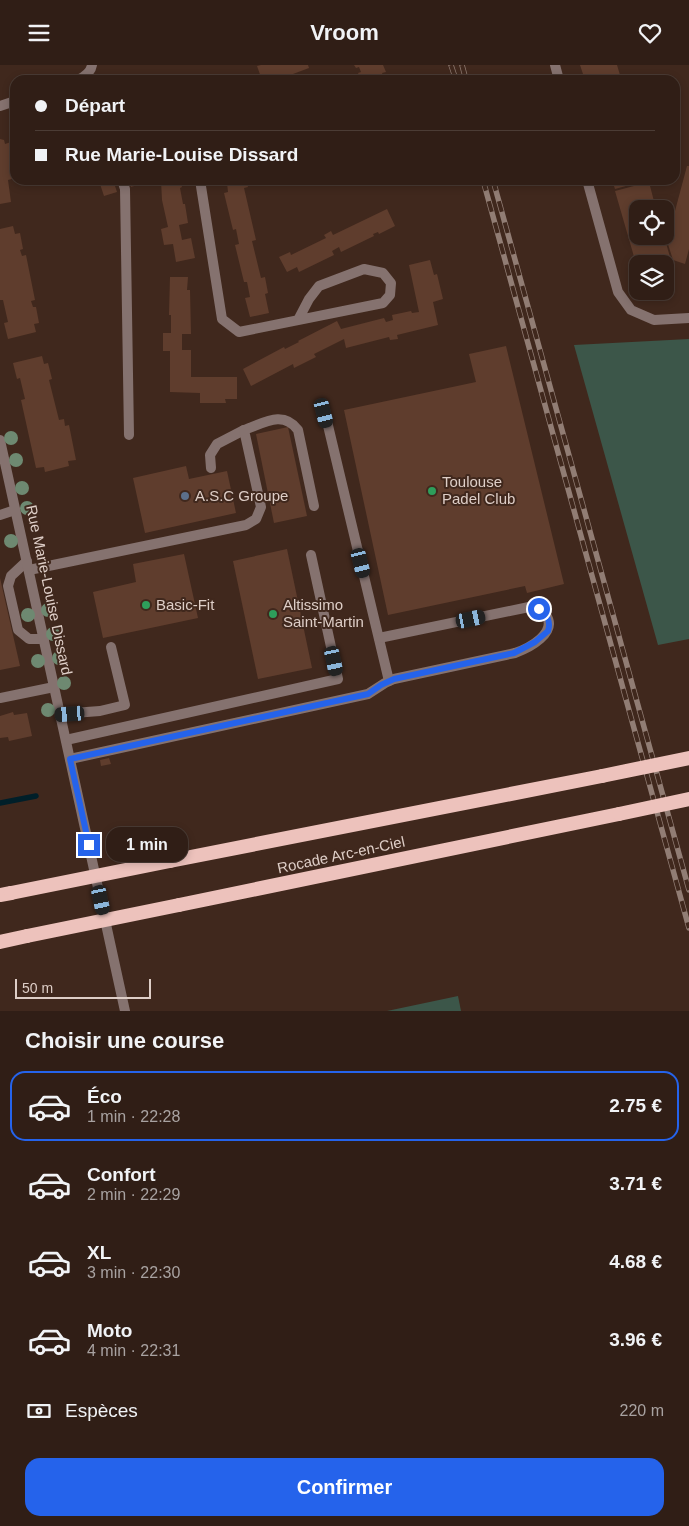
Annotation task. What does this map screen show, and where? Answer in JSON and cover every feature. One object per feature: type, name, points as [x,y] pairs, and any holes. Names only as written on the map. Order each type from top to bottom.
[{"type":"highway","name":"Rocade Arc-en-Ciel","points":[[6,894],[602,777],[689,758]]},
{"type":"highway","name":"Rocade Arc-en-Ciel","points":[[0,942],[689,799]]},
{"type":"street","points":[[85,75],[92,65]]},
{"type":"street","points":[[123,185],[125,198],[129,435]]},
{"type":"street","points":[[201,185],[222,319],[239,332],[383,303],[390,295],[391,283],[383,273],[364,269],[319,286],[309,299],[298,320]]},
{"type":"street","points":[[588,185],[618,292],[631,310],[654,320],[689,318]]},
{"type":"street","points":[[324,413],[389,681]]},
{"type":"street","points":[[211,468],[210,455],[218,444],[244,430],[280,418],[292,422],[298,430],[314,506]]},
{"type":"street","points":[[44,639],[28,639],[18,630],[13,610],[8,586],[11,576],[28,565],[246,525],[256,519],[261,507],[244,430]]},
{"type":"street","name":"Rue Marie-Louise Dissard","points":[[0,440],[125,1011]]},
{"type":"street","points":[[0,515],[15,510]]},
{"type":"street","points":[[66,740],[338,679],[311,555]]},
{"type":"street","points":[[70,759],[368,694],[389,681],[520,651],[547,633],[549,620],[542,610],[529,607],[379,638]]},
{"type":"street","points":[[60,714],[100,711],[125,705],[111,647]]},
{"type":"street","points":[[0,698],[54,687]]},
{"type":"green space","points":[[689,339],[689,639],[658,645],[574,345]]},
{"type":"green space","points":[[458,996],[461,1011],[387,1011]]},
{"type":"building","points":[[308,65],[309,68],[290,75],[260,75],[257,66]]},
{"type":"building","points":[[354,65],[383,65],[386,72],[382,73],[383,75],[359,75],[358,73],[361,72],[359,67],[356,68]]},
{"type":"building","points":[[580,65],[617,65],[620,75],[583,75]]},
{"type":"building","points":[[0,139],[4,140],[5,144],[10,142],[10,179],[8,180],[11,202],[0,204]]},
{"type":"building","points":[[687,166],[689,166],[689,249],[685,264],[674,260],[674,255],[671,255],[668,245],[674,245],[674,215]]},
{"type":"building","points":[[100,185],[115,185],[117,192],[104,196]]},
{"type":"building","points":[[161,185],[181,185],[180,188],[188,223],[179,225],[182,240],[191,238],[195,258],[176,262],[173,244],[164,245],[161,229],[168,227],[162,200]]},
{"type":"building","points":[[227,185],[247,185],[248,187],[244,188],[256,240],[252,241],[261,278],[265,277],[268,293],[265,294],[269,313],[250,317],[245,298],[250,297],[247,282],[244,282],[235,245],[239,244],[236,229],[233,230],[224,193],[228,192]]},
{"type":"building","points":[[614,185],[630,185],[615,189]]},
{"type":"building","points":[[638,185],[650,185],[654,200],[629,200],[629,239],[615,191]]},
{"type":"building","points":[[387,209],[395,226],[379,234],[378,232],[373,234],[374,236],[341,252],[339,247],[332,251],[334,255],[299,272],[297,267],[287,272],[279,257],[290,252],[291,255],[326,238],[324,235],[331,231],[333,235]]},
{"type":"building","points":[[13,226],[15,234],[20,233],[23,249],[20,250],[22,256],[26,255],[35,300],[31,301],[33,307],[36,307],[39,323],[34,324],[36,332],[8,339],[4,323],[8,322],[3,300],[0,300],[0,229]]},
{"type":"building","points":[[631,245],[667,245],[669,255],[634,255]]},
{"type":"building","points":[[430,260],[434,275],[437,274],[443,299],[433,302],[438,325],[397,335],[398,339],[390,340],[389,337],[346,348],[344,339],[314,354],[316,357],[294,368],[293,364],[251,386],[243,369],[337,321],[341,329],[384,318],[386,322],[393,320],[392,315],[411,311],[412,313],[419,312],[409,265]]},
{"type":"building","points":[[170,277],[188,277],[187,290],[190,290],[191,334],[182,334],[182,350],[191,350],[191,377],[237,377],[237,399],[225,399],[226,403],[200,403],[200,393],[170,392],[170,351],[163,351],[163,333],[171,333],[171,315],[169,315]]},
{"type":"building","name":"Toulouse Padel Club","points":[[506,346],[564,584],[527,593],[525,586],[388,615],[344,410],[476,382],[469,354]]},
{"type":"building","points":[[42,356],[44,364],[48,363],[52,379],[49,380],[59,420],[64,419],[65,426],[69,425],[76,460],[68,461],[69,466],[45,472],[44,467],[36,468],[21,400],[25,399],[20,378],[17,379],[13,363]]},
{"type":"building","points":[[288,427],[307,516],[274,523],[256,434]]},
{"type":"building","name":"A.S.C Groupe","points":[[186,466],[189,479],[227,471],[236,513],[145,533],[133,478]]},
{"type":"building","name":"Altissimo Saint-Martin","points":[[287,549],[312,668],[258,679],[233,561]]},
{"type":"building","name":"Basic-Fit","points":[[184,554],[198,618],[103,638],[93,592],[136,582],[133,564]]},
{"type":"building","points":[[0,578],[20,666],[0,670]]},
{"type":"building","points":[[13,712],[14,715],[27,713],[32,736],[9,741],[8,737],[0,738],[0,716]]},
{"type":"building","points":[[109,758],[111,764],[101,766],[100,760]]},
{"type":"waterway","points":[[0,803],[36,796]]},
{"type":"railway","points":[[451,65],[454,75]]},
{"type":"railway","points":[[462,65],[465,75]]},
{"type":"railway","points":[[484,185],[689,928]]},
{"type":"railway","points":[[494,185],[689,890]]},
{"type":"place","name":"Toulouse Padel Club","points":[[432,491]]},
{"type":"place","name":"A.S.C Groupe","points":[[185,496]]},
{"type":"place","name":"Basic-Fit","points":[[146,605]]},
{"type":"place","name":"Altissimo Saint-Martin","points":[[273,614]]},
{"type":"route","points":[[89,845],[70,759],[368,694],[394,679],[514,653],[535,642],[548,631],[550,627],[549,620],[545,613],[539,609]]}]
